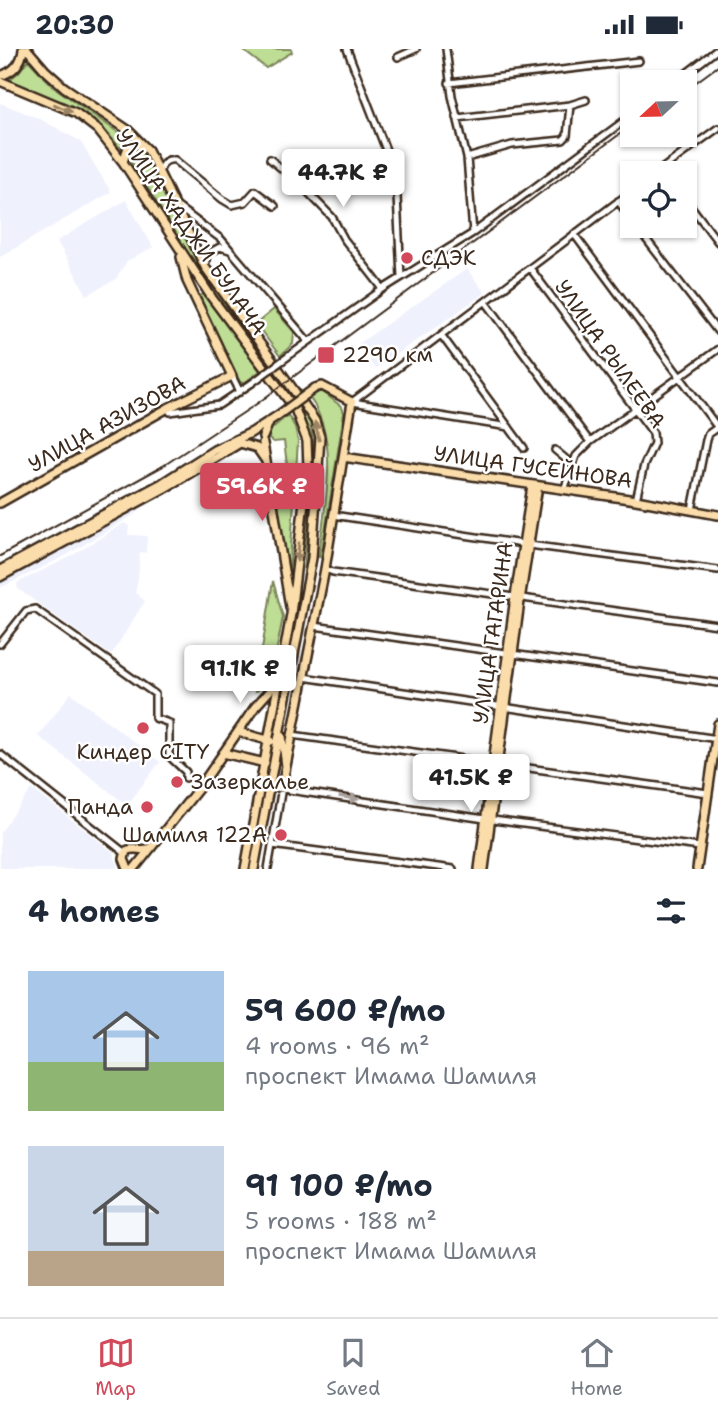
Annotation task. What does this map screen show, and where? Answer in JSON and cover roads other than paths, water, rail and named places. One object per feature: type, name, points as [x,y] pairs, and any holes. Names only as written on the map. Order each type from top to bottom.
[{"type":"main road","points":[[0,78],[13,69],[25,49]]},
{"type":"main road","name":"УЛИЦА ХАДЖИ БУЛАЧА","points":[[25,49],[64,87],[128,130],[148,150],[205,267],[303,403],[315,421],[320,437],[312,558],[254,869]]},
{"type":"main road","name":"УЛИЦА ХАДЖИ БУЛАЧА","points":[[0,78],[76,113],[97,130],[123,162],[196,274],[295,409],[307,441],[307,467],[295,588],[245,869]]},
{"type":"main road","points":[[123,162],[128,147],[139,145],[148,150]]},
{"type":"main road","points":[[179,249],[187,281],[232,376]]},
{"type":"main road","points":[[187,281],[196,274]]},
{"type":"main road","name":"УЛИЦА АЗИЗОВА","points":[[0,505],[232,376]]},
{"type":"main road","points":[[0,570],[162,483],[214,450],[253,432],[315,388],[322,386],[352,402],[325,569],[282,787]]},
{"type":"main road","points":[[258,443],[270,422]]},
{"type":"main road","points":[[253,432],[247,440],[258,443]]},
{"type":"main road","points":[[253,432],[266,461],[291,614]]},
{"type":"main road","points":[[0,577],[165,488],[229,448],[240,443],[258,443]]},
{"type":"main road","name":"УЛИЦА ГУСЕЙНОВА","points":[[343,457],[636,500],[718,515]]},
{"type":"main road","name":"УЛИЦА ГАГАРИНА","points":[[484,869],[495,764],[535,486]]},
{"type":"main road","points":[[312,558],[325,569]]},
{"type":"main road","points":[[286,586],[288,590],[295,588]]},
{"type":"main road","points":[[302,611],[314,626]]},
{"type":"main road","points":[[137,866],[255,707],[279,680]]},
{"type":"main road","points":[[285,703],[302,681]]},
{"type":"main road","points":[[697,869],[718,724]]},
{"type":"main road","points":[[281,728],[286,766]]},
{"type":"main road","points":[[238,732],[278,744]]},
{"type":"main road","points":[[223,753],[265,763]]},
{"type":"main road","name":"УЛИЦА ГАГАРИНА","points":[[479,869],[488,820]]},
{"type":"main road","points":[[137,866],[127,866],[124,853],[128,849],[143,851],[152,847]]},
{"type":"main road","points":[[136,850],[141,855],[137,866]]},
{"type":"street","points":[[347,49],[396,176],[401,277]]},
{"type":"street","points":[[398,57],[416,49]]},
{"type":"street","points":[[446,49],[449,83],[467,158],[473,233]]},
{"type":"street","points":[[691,70],[718,49]]},
{"type":"street","points":[[449,83],[639,61]]},
{"type":"street","points":[[457,118],[570,105],[586,100]]},
{"type":"street","points":[[467,158],[512,145],[563,140],[567,135],[570,105]]},
{"type":"street","name":"УЛИЦА АЗИЗОВА","points":[[169,410],[219,405],[240,392],[383,289],[473,233],[620,124]]},
{"type":"street","points":[[677,161],[718,128]]},
{"type":"street","points":[[270,159],[299,183],[332,217],[344,239],[383,289]]},
{"type":"street","points":[[159,173],[163,163],[175,160],[227,203],[238,205],[256,191],[275,206]]},
{"type":"street","points":[[352,402],[618,201],[620,204]]},
{"type":"street","points":[[173,203],[221,239],[308,341]]},
{"type":"street","points":[[697,214],[718,242]]},
{"type":"street","points":[[574,234],[718,427],[708,434],[706,440],[692,510]]},
{"type":"street","points":[[645,238],[718,332]]},
{"type":"street","points":[[205,267],[207,254],[220,247],[238,257]]},
{"type":"street","name":"УЛИЦА РЫЛЕЕВА","points":[[530,268],[655,438],[644,465],[636,500]]},
{"type":"street","points":[[486,302],[590,442]]},
{"type":"street","points":[[442,336],[524,448]]},
{"type":"street","points":[[564,490],[576,456],[590,442],[718,349]]},
{"type":"street","points":[[232,376],[240,392]]},
{"type":"street","points":[[352,402],[509,427]]},
{"type":"street","points":[[555,450],[573,465]]},
{"type":"street","points":[[334,515],[718,571]]},
{"type":"street","points":[[325,569],[718,625]]},
{"type":"street","points":[[0,644],[26,611],[35,609],[127,673],[155,694],[155,718],[169,723],[169,756],[186,772],[186,778]]},
{"type":"street","points":[[314,626],[718,683]]},
{"type":"street","points":[[302,681],[717,739]]},
{"type":"street","points":[[292,735],[708,793]]},
{"type":"street","points":[[0,754],[124,853]]},
{"type":"street","points":[[269,787],[488,820],[700,847]]},
{"type":"street","points":[[268,869],[282,787]]},
{"type":"street","points":[[272,845],[453,869]]},
{"type":"railway","points":[[697,81],[718,66]]},
{"type":"railway","points":[[0,556],[163,466],[258,403],[620,134]]},
{"type":"place","name":"СДЭК","points":[[407,258]]},
{"type":"place","name":"2290 км","points":[[326,355]]},
{"type":"place","name":"Киндер CITY","points":[[143,728]]},
{"type":"place","name":"Зазеркалье","points":[[177,782]]},
{"type":"place","name":"Панда","points":[[147,807]]},
{"type":"place","name":"Шамиля 122А","points":[[281,835]]}]
